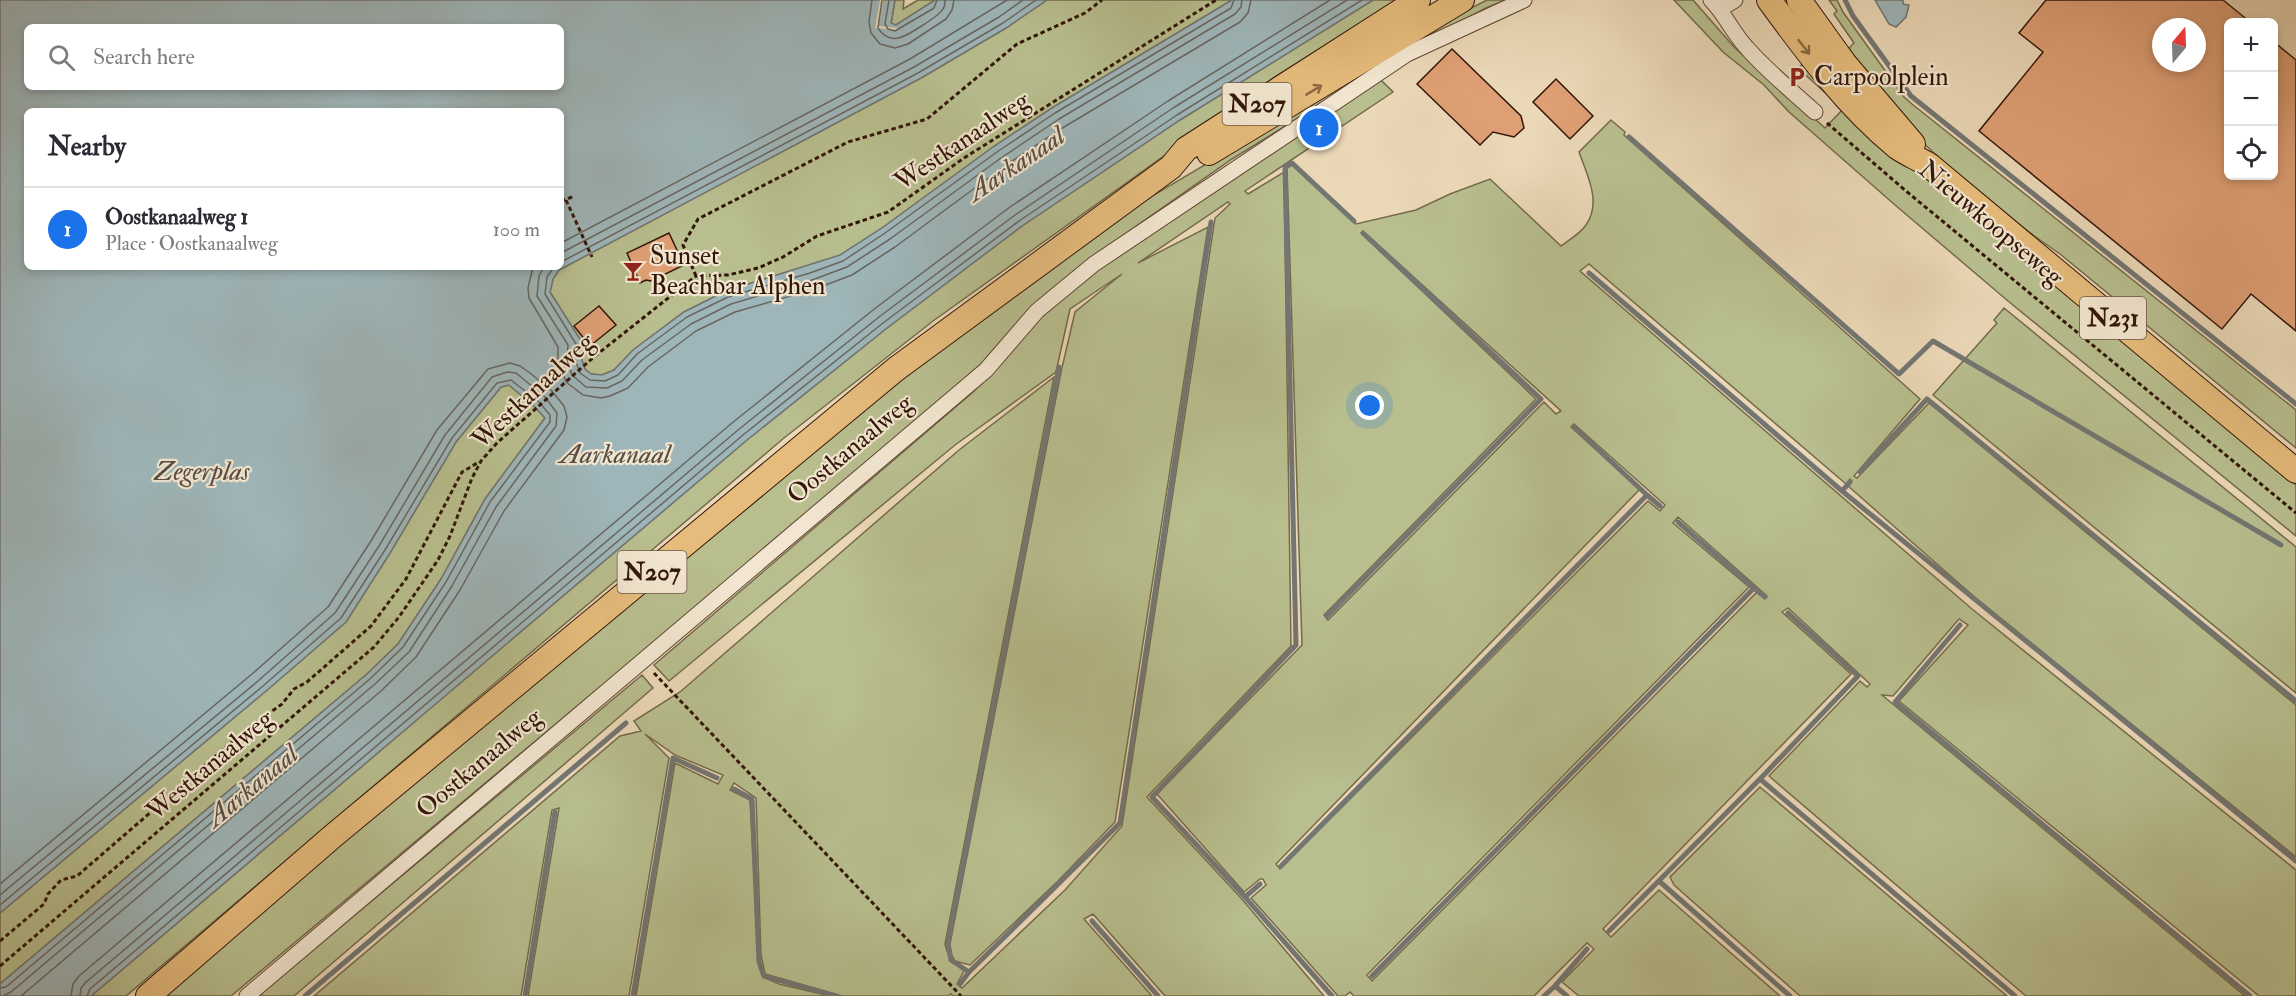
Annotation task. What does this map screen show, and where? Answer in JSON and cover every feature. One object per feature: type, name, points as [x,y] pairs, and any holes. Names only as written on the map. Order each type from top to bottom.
[{"type":"main road","name":"Oostkanaalweg","points":[[148,996],[333,836],[896,369],[1171,167],[1186,149],[1418,0]]},
{"type":"main road","name":"Oostkanaalweg","points":[[1171,167],[1190,165],[1462,0]]},
{"type":"main road","name":"Nieuwkoopseweg","points":[[1768,0],[1820,67],[1867,119],[1899,148],[1929,165],[2296,471]]},
{"type":"main road","name":"Nieuwkoopseweg","points":[[1798,0],[1845,64],[1929,165]]},
{"type":"street","name":"Oostkanaalweg","points":[[248,996],[986,370],[1036,311],[1094,264],[1407,54],[1524,0]]},
{"type":"street","points":[[1735,0],[1715,5],[1749,50],[1815,112]]},
{"type":"path","points":[[696,276],[683,244],[698,219],[848,142],[927,119],[1017,44],[1085,13],[1102,0]]},
{"type":"path","name":"Westkanaalweg","points":[[0,966],[374,647],[399,617],[438,560],[481,461],[496,443],[595,356],[696,276],[728,275],[758,268],[783,257],[818,236],[888,212],[964,158],[1216,0]]},
{"type":"path","name":"Nieuwkoopseweg","points":[[1815,112],[2296,513]]},
{"type":"path","points":[[575,196],[566,200],[592,257]]},
{"type":"path","points":[[0,941],[44,904],[48,894],[61,880],[77,876],[247,729],[282,704],[294,689],[307,682],[371,626],[406,579],[462,472],[481,461]]},
{"type":"path","points":[[643,662],[961,996]]},
{"type":"green space","points":[[895,0],[904,0],[903,9],[918,0],[935,0],[896,25],[891,24]]},
{"type":"green space","points":[[1047,0],[1232,0],[1052,108],[840,256],[726,291],[684,312],[633,350],[614,370],[602,375],[591,374],[585,369],[580,355],[583,344],[550,292],[553,279],[559,270],[564,270],[564,267],[921,78],[1006,28]]},
{"type":"green space","points":[[1373,0],[1397,0],[1276,76],[933,321],[784,438],[126,996],[91,996],[747,440],[887,328],[1022,226],[1180,120]]},
{"type":"green space","points":[[1487,0],[1506,0],[1417,44],[1406,41]]},
{"type":"green space","points":[[1674,0],[1693,0],[1734,47],[1825,128],[1843,109],[1798,68],[1803,64],[2167,378],[2296,485],[2296,536],[2008,301],[1895,205],[1789,112],[1764,85],[1723,52]]},
{"type":"green space","points":[[1829,0],[1837,0],[1843,12],[1904,97],[2296,410],[2296,448],[2060,254],[2003,214],[1920,140],[1865,75],[1849,48],[1854,43],[1834,14],[1837,11]]},
{"type":"green space","points":[[1381,80],[1393,92],[1245,191],[1248,194],[1284,172],[1291,646],[1147,797],[1241,898],[1324,996],[1165,996],[1093,914],[1084,919],[1152,996],[953,996],[951,994],[948,996],[842,996],[765,974],[761,955],[756,798],[734,783],[730,790],[750,800],[759,966],[763,977],[779,984],[830,996],[636,996],[675,763],[718,784],[723,775],[675,755],[645,734],[669,758],[629,996],[528,996],[559,808],[552,810],[521,996],[314,996],[620,736],[641,731],[634,721],[680,692],[959,450],[1054,377],[945,944],[952,959],[965,969],[957,984],[962,988],[1065,890],[1122,826],[1215,218],[1230,204],[1228,202],[1138,263],[1208,227],[1115,822],[1057,882],[970,965],[955,961],[950,952],[950,944],[1061,372],[1075,312],[1122,274],[1070,309],[1056,372],[955,445],[669,681],[654,665],[972,393],[1047,310],[1081,281]]},
{"type":"green space","points":[[1343,83],[1337,94],[1232,159],[1088,260],[1052,289],[1021,318],[980,365],[726,584],[231,996],[156,996],[759,487],[1120,215]]},
{"type":"green space","points":[[1611,120],[1625,132],[1624,135],[1920,399],[1854,476],[1857,478],[1929,403],[2296,705],[2296,857],[1978,600],[1848,486],[1852,481],[1850,479],[1846,484],[1589,264],[1580,271],[1972,609],[2296,870],[2296,996],[2259,996],[1899,701],[1968,625],[1959,619],[1893,696],[1882,695],[2245,996],[2026,996],[1769,776],[1860,681],[1867,687],[1870,684],[1788,608],[1782,612],[1851,674],[1603,929],[1611,937],[1659,890],[1780,996],[1579,996],[1562,982],[1594,949],[1587,943],[1534,996],[1354,996],[1350,992],[1345,996],[1338,996],[1251,898],[1266,885],[1263,879],[1244,892],[1157,794],[1302,645],[1287,168],[1292,165],[1356,224],[1416,210],[1490,179],[1561,246],[1584,228],[1593,207],[1592,188],[1579,152]],"holes":[[[1363,231],[1561,411],[1556,414],[1544,402],[1328,620],[1324,615],[1536,399],[1361,233]],[[1574,424],[1665,505],[1660,511],[1648,501],[1280,869],[1276,864],[1640,489],[1571,427]],[[1678,517],[1767,596],[1765,598],[1757,592],[1372,981],[1367,975],[1749,587],[1673,523]]]},
{"type":"green space","points":[[2004,308],[2296,547],[2296,693],[1933,395],[1997,323],[1994,320]]},
{"type":"green space","points":[[509,385],[545,418],[485,499],[441,579],[398,644],[367,674],[0,984],[0,913],[346,622],[456,442],[501,387]]},
{"type":"green space","points":[[642,675],[653,688],[294,996],[258,996]]},
{"type":"green space","points":[[1760,787],[2007,996],[1800,996],[1674,885],[1670,877]]},
{"type":"water","name":"Zegerplas","points":[[0,0],[895,0],[891,23],[896,25],[935,0],[1047,0],[1006,28],[921,78],[564,267],[564,108],[24,108],[24,270],[559,270],[553,279],[550,292],[583,344],[580,355],[585,369],[591,374],[602,375],[614,370],[633,350],[684,312],[726,291],[840,255],[1052,108],[1232,0],[1373,0],[1180,120],[1022,226],[887,328],[747,440],[91,996],[0,996],[0,984],[367,674],[398,644],[441,579],[485,499],[545,418],[535,407],[509,385],[501,387],[456,442],[346,622],[0,913]]},
{"type":"water","points":[[1875,0],[1903,0],[1903,4],[1909,5],[1906,17],[1896,27],[1889,24]]},
{"type":"pier","points":[[880,0],[883,0],[879,26],[898,28],[897,30],[875,28]]},
{"type":"building","points":[[2046,0],[2223,0],[2245,18],[2224,18],[2224,180],[2278,180],[2278,45],[2296,60],[2296,331],[2251,294],[2222,329],[1979,131],[2043,52],[2019,33]]},
{"type":"building","points":[[1452,49],[1521,116],[1524,128],[1514,137],[1493,132],[1480,145],[1417,84]]},
{"type":"building","points":[[1556,79],[1593,116],[1570,139],[1533,102]]},
{"type":"building","points":[[669,233],[684,265],[651,281],[646,280],[640,283],[627,253]]},
{"type":"building","points":[[599,306],[616,325],[590,346],[574,326]]},
{"type":"waterway","points":[[1845,0],[1853,16],[1911,96],[2296,404]]},
{"type":"waterway","points":[[1629,137],[1899,374],[1933,341],[2281,545]]},
{"type":"waterway","points":[[1332,996],[1245,897],[1152,797],[1296,645],[1285,167],[1292,163],[1354,221]]},
{"type":"waterway","points":[[1059,367],[948,943],[951,960],[969,972],[1120,823],[1211,222]]},
{"type":"waterway","points":[[1327,616],[1541,399],[1364,234]]},
{"type":"waterway","points":[[1589,273],[1842,491],[2296,861]]},
{"type":"waterway","points":[[1860,472],[1927,399],[2296,701]]},
{"type":"waterway","points":[[1281,866],[1647,495],[1574,427]]},
{"type":"waterway","points":[[1842,491],[1850,482]]},
{"type":"waterway","points":[[1647,495],[1660,506]]},
{"type":"waterway","points":[[1372,976],[1754,588],[1678,522]]},
{"type":"waterway","points":[[1754,588],[1765,597]]},
{"type":"waterway","points":[[1609,931],[1760,779],[1858,676],[1788,613]]},
{"type":"waterway","points":[[1960,625],[1895,702],[2250,996]]},
{"type":"waterway","points":[[305,996],[626,723]]},
{"type":"waterway","points":[[633,996],[673,758],[717,778]]},
{"type":"waterway","points":[[1760,779],[2015,996]]},
{"type":"waterway","points":[[734,789],[752,799],[759,962],[764,976],[836,996]]},
{"type":"waterway","points":[[525,996],[555,812]]},
{"type":"waterway","points":[[1659,881],[1790,996]]},
{"type":"waterway","points":[[1245,897],[1260,884]]},
{"type":"waterway","points":[[1092,921],[1158,996]]},
{"type":"waterway","points":[[1567,996],[1555,986],[1587,949]]},
{"type":"waterway","points":[[960,984],[969,972]]},
{"type":"waterway","points":[[1544,996],[1555,986]]},
{"type":"place","name":"Carpoolplein","points":[[1797,77]]},
{"type":"place","name":"Oostkanaalweg 1","points":[[1319,128]]},
{"type":"place","name":"Sunset Beachbar Alphen","points":[[633,271]]},
{"type":"water label","name":"Aarkanaal","points":[[1016,164]]},
{"type":"water label","name":"Aarkanaal","points":[[615,454]]},
{"type":"water label","name":"Aarkanaal","points":[[252,786]]}]
